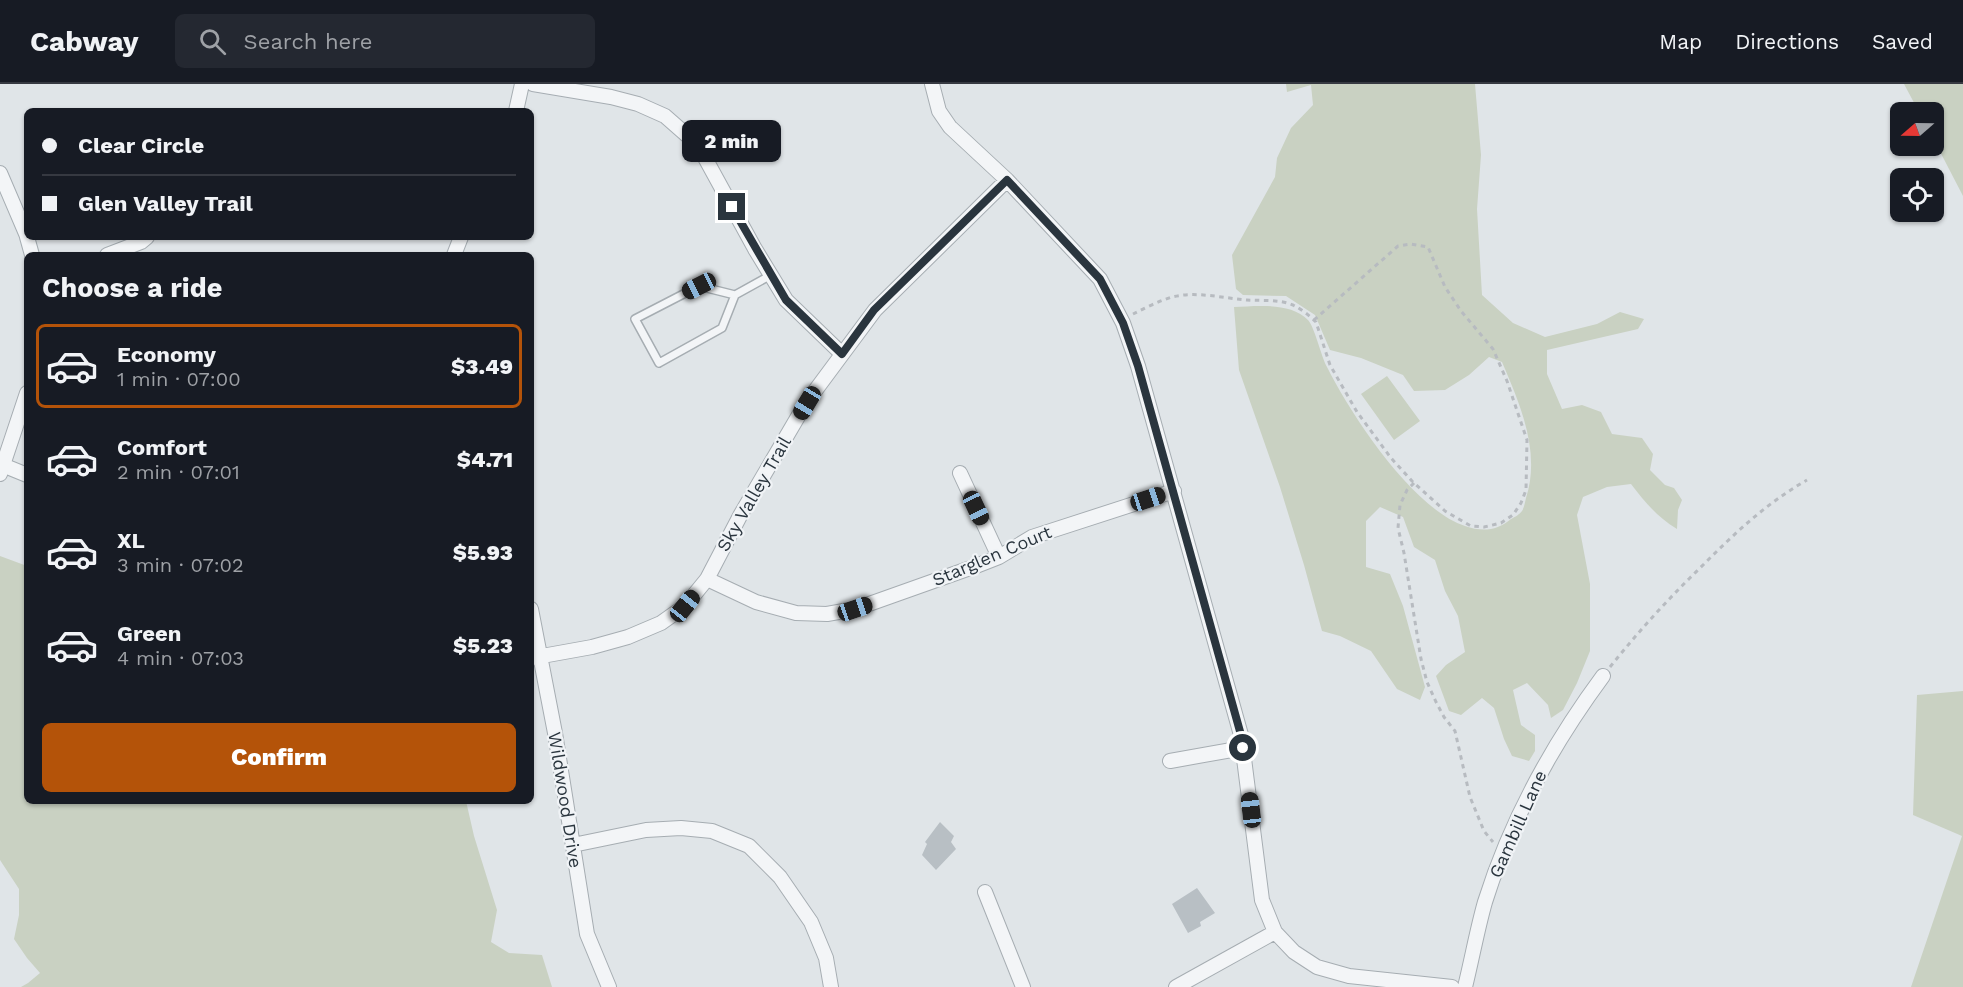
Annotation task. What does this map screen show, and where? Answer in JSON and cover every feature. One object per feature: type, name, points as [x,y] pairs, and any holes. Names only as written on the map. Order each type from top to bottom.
[{"type":"street","points":[[517,108],[522,84]]},
{"type":"street","points":[[533,84],[611,97],[638,104],[665,116],[698,145],[786,300],[842,354]]},
{"type":"street","points":[[932,84],[939,111],[950,128],[1007,180],[1100,279],[1123,323],[1174,491],[1241,735],[1263,900],[1275,932],[1294,952],[1317,967],[1349,976],[1452,987]]},
{"type":"street","points":[[0,173],[24,230]]},
{"type":"street","name":"Sky Valley Trail","points":[[535,657],[592,647],[628,637],[661,624],[685,606],[707,579],[741,513],[801,412],[874,310],[1007,180]]},
{"type":"street","points":[[115,252],[143,240]]},
{"type":"street","points":[[24,402],[1,468],[24,474]]},
{"type":"street","points":[[960,473],[999,557]]},
{"type":"street","name":"Starglen Court","points":[[707,579],[756,602],[796,613],[827,614],[855,609],[999,557],[1032,537],[1174,491]]},
{"type":"street","name":"Wildwood Drive","points":[[535,657],[555,733],[588,934],[609,987]]},
{"type":"street","name":"Gambill Lane","points":[[1466,987],[1484,905],[1523,804],[1575,714],[1603,676]]},
{"type":"street","points":[[1170,761],[1243,748]]},
{"type":"street","points":[[573,845],[646,830],[681,828],[712,831],[749,846],[782,879],[811,922],[826,958],[831,987]]},
{"type":"street","points":[[985,892],[1023,987]]},
{"type":"street","points":[[1176,987],[1275,932]]},
{"type":"lane","points":[[735,295],[699,286],[635,319],[660,363],[722,328],[735,295],[771,275]]},
{"type":"path","points":[[1133,314],[1172,297],[1196,294],[1248,300],[1272,300],[1292,305],[1314,320],[1330,365],[1357,412],[1414,483],[1445,511],[1471,526],[1484,527],[1501,523],[1513,515],[1521,503],[1527,479],[1527,441],[1507,381],[1493,349],[1461,311],[1445,287],[1428,247],[1411,244],[1398,246],[1314,320]]},
{"type":"path","points":[[1603,676],[1671,597],[1751,518],[1772,501],[1807,480]]},
{"type":"path","points":[[1414,483],[1407,490],[1400,505],[1398,528],[1421,659],[1427,682],[1436,702],[1455,731],[1476,814],[1484,831],[1503,852]]},
{"type":"green space","points":[[1286,84],[1475,84],[1481,155],[1477,209],[1482,295],[1513,323],[1545,337],[1597,324],[1620,312],[1644,319],[1638,329],[1547,350],[1547,374],[1562,409],[1582,405],[1601,412],[1612,434],[1642,438],[1653,454],[1650,470],[1665,485],[1674,488],[1682,500],[1678,510],[1677,529],[1657,514],[1631,484],[1607,487],[1583,497],[1577,515],[1590,584],[1590,651],[1563,710],[1551,718],[1548,705],[1527,683],[1513,690],[1521,725],[1535,735],[1535,751],[1529,761],[1512,756],[1494,708],[1482,698],[1461,715],[1449,711],[1436,676],[1446,665],[1465,652],[1458,616],[1445,591],[1435,560],[1414,547],[1403,517],[1380,507],[1366,521],[1366,567],[1390,574],[1403,606],[1425,687],[1420,700],[1397,689],[1371,651],[1340,636],[1322,631],[1280,487],[1239,370],[1234,307],[1273,306],[1292,310],[1308,320],[1327,367],[1351,410],[1386,458],[1425,501],[1445,516],[1465,526],[1477,529],[1495,528],[1523,510],[1530,481],[1530,446],[1521,411],[1502,362],[1489,357],[1469,375],[1445,390],[1414,391],[1403,375],[1361,358],[1330,350],[1315,315],[1286,296],[1243,295],[1236,289],[1232,255],[1275,177],[1277,158],[1291,128],[1313,105],[1311,85],[1287,92]]},
{"type":"green space","points":[[1904,84],[1963,84],[1963,196],[1942,156],[1944,102],[1914,102]]},
{"type":"green space","points":[[1387,376],[1420,421],[1394,440],[1361,394]]},
{"type":"green space","points":[[0,556],[24,565],[24,804],[467,804],[497,910],[491,942],[509,953],[542,955],[552,987],[21,987],[40,973],[14,939],[19,915],[19,889],[0,860]]},
{"type":"green space","points":[[1963,691],[1963,987],[1911,987],[1962,836],[1913,815],[1917,695]]},
{"type":"building","points":[[940,822],[954,836],[951,842],[956,849],[936,870],[922,855],[927,844],[925,842]]},
{"type":"building","points":[[1197,888],[1215,913],[1200,922],[1201,926],[1188,933],[1172,904]]},
{"type":"route","points":[[732,207],[786,300],[842,354],[874,310],[1007,180],[1100,279],[1123,323],[1138,366],[1174,491],[1243,748]]}]
